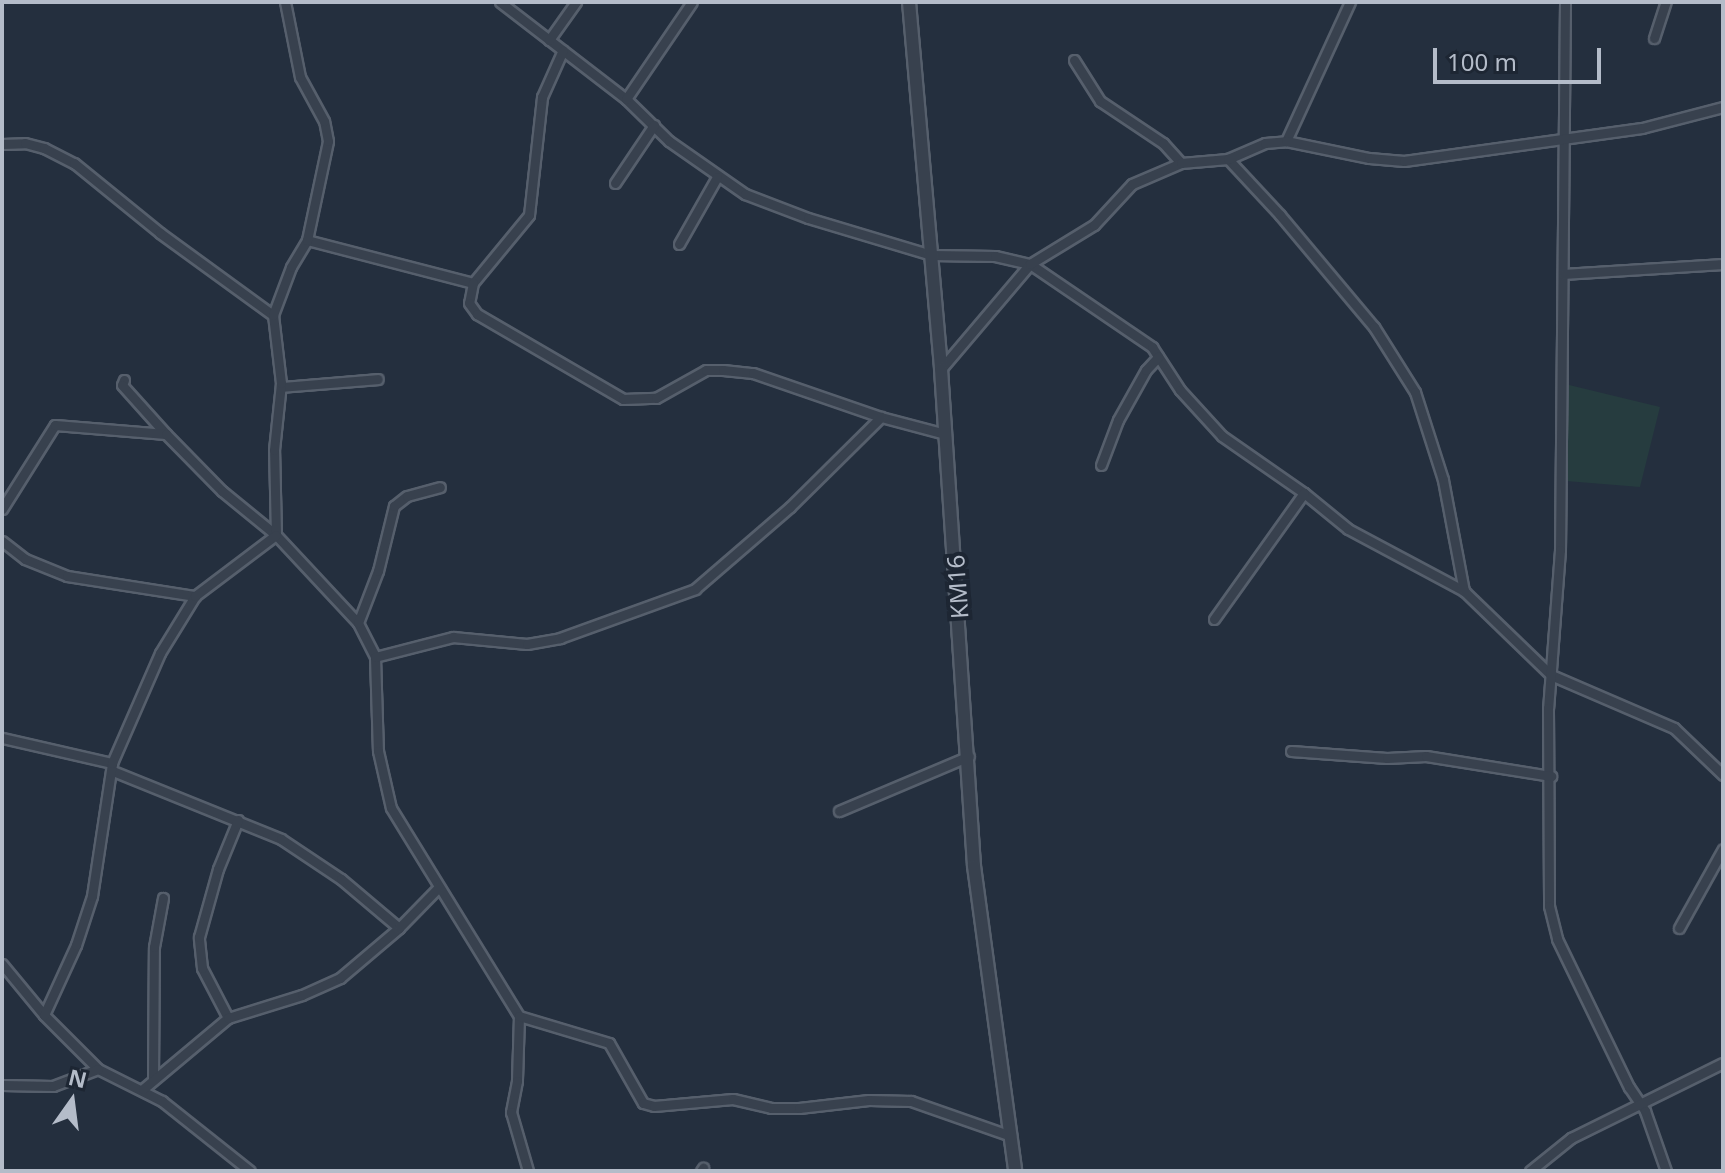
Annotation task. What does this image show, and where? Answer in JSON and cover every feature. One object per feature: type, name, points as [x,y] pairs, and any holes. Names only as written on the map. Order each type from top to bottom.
[{"type":"street","points":[[276,535],[274,450],[281,387],[273,315],[291,267],[307,240],[328,141],[327,129],[300,77],[285,2]]},
{"type":"street","points":[[500,2],[626,99],[717,177],[745,194],[808,218],[931,255],[995,256],[1030,264],[1137,336],[1158,357],[1180,390],[1222,436],[1304,493],[1348,529],[1464,591],[1551,675],[1674,728],[1723,775]]},
{"type":"street","points":[[549,40],[576,2]]},
{"type":"street","points":[[626,99],[692,2]]},
{"type":"street","name":"KM16","points":[[909,2],[941,369],[974,866],[1015,1171]]},
{"type":"street","points":[[1286,141],[1350,2]]},
{"type":"street","points":[[1565,2],[1567,140],[1560,550],[1551,675],[1552,925],[1637,1102],[1645,1111],[1666,1171]]},
{"type":"street","points":[[1654,38],[1666,2]]},
{"type":"street","points":[[563,50],[542,97],[529,215],[473,283],[469,303],[477,314],[623,399],[656,398],[706,370],[753,373],[881,417],[945,434]]},
{"type":"street","points":[[1074,60],[1100,101],[1163,143],[1181,163]]},
{"type":"street","points":[[941,369],[1030,264],[1094,225],[1132,184],[1181,163],[1228,159],[1265,143],[1286,141],[1369,158],[1404,161],[1642,128],[1723,107]]},
{"type":"street","points":[[615,183],[654,125]]},
{"type":"street","points":[[2,144],[25,143],[44,148],[74,163],[160,233],[273,315]]},
{"type":"street","points":[[1228,159],[1280,215],[1374,327],[1415,392],[1443,480],[1464,591]]},
{"type":"street","points":[[679,244],[717,177]]},
{"type":"street","points":[[307,240],[473,283]]},
{"type":"street","points":[[1563,274],[1723,264]]},
{"type":"street","points":[[1101,465],[1118,420],[1146,370],[1158,357]]},
{"type":"street","points":[[281,387],[378,379]]},
{"type":"street","points":[[124,380],[122,385],[166,434],[222,491],[276,535],[358,623],[375,657],[378,751],[391,808],[519,1016],[517,1081],[511,1112],[528,1171]]},
{"type":"street","points":[[375,657],[453,637],[527,644],[560,638],[695,589],[790,507],[881,417]]},
{"type":"street","points":[[2,509],[55,425],[166,434]]},
{"type":"street","points":[[358,623],[378,571],[394,506],[407,496],[440,487]]},
{"type":"street","points":[[1214,619],[1304,493]]},
{"type":"street","points":[[44,1015],[86,919],[113,767],[160,653],[195,596],[276,535]]},
{"type":"street","points":[[2,541],[25,559],[67,576],[195,596]]},
{"type":"street","points":[[2,738],[113,767],[238,820],[306,853],[399,928]]},
{"type":"street","points":[[1291,751],[1387,758],[1426,756],[1551,776]]},
{"type":"street","points":[[839,811],[969,756]]},
{"type":"street","points":[[228,1018],[202,968],[199,937],[218,869],[238,820]]},
{"type":"street","points":[[1679,928],[1723,849]]},
{"type":"street","points":[[143,1089],[228,1018],[302,995],[340,978],[399,928],[438,888]]},
{"type":"street","points":[[153,1078],[154,947],[163,898]]},
{"type":"street","points":[[2,964],[44,1015],[98,1069],[143,1089],[250,1171]]},
{"type":"street","points":[[519,1016],[609,1043],[643,1103],[654,1106],[733,1099],[771,1108],[869,1100],[911,1101],[1011,1136]]},
{"type":"street","points":[[1530,1171],[1571,1138],[1637,1102],[1723,1063]]},
{"type":"street","points":[[2,1085],[53,1086],[98,1069]]},
{"type":"green space","points":[[1565,384],[1660,407],[1640,487],[1566,481]]}]
